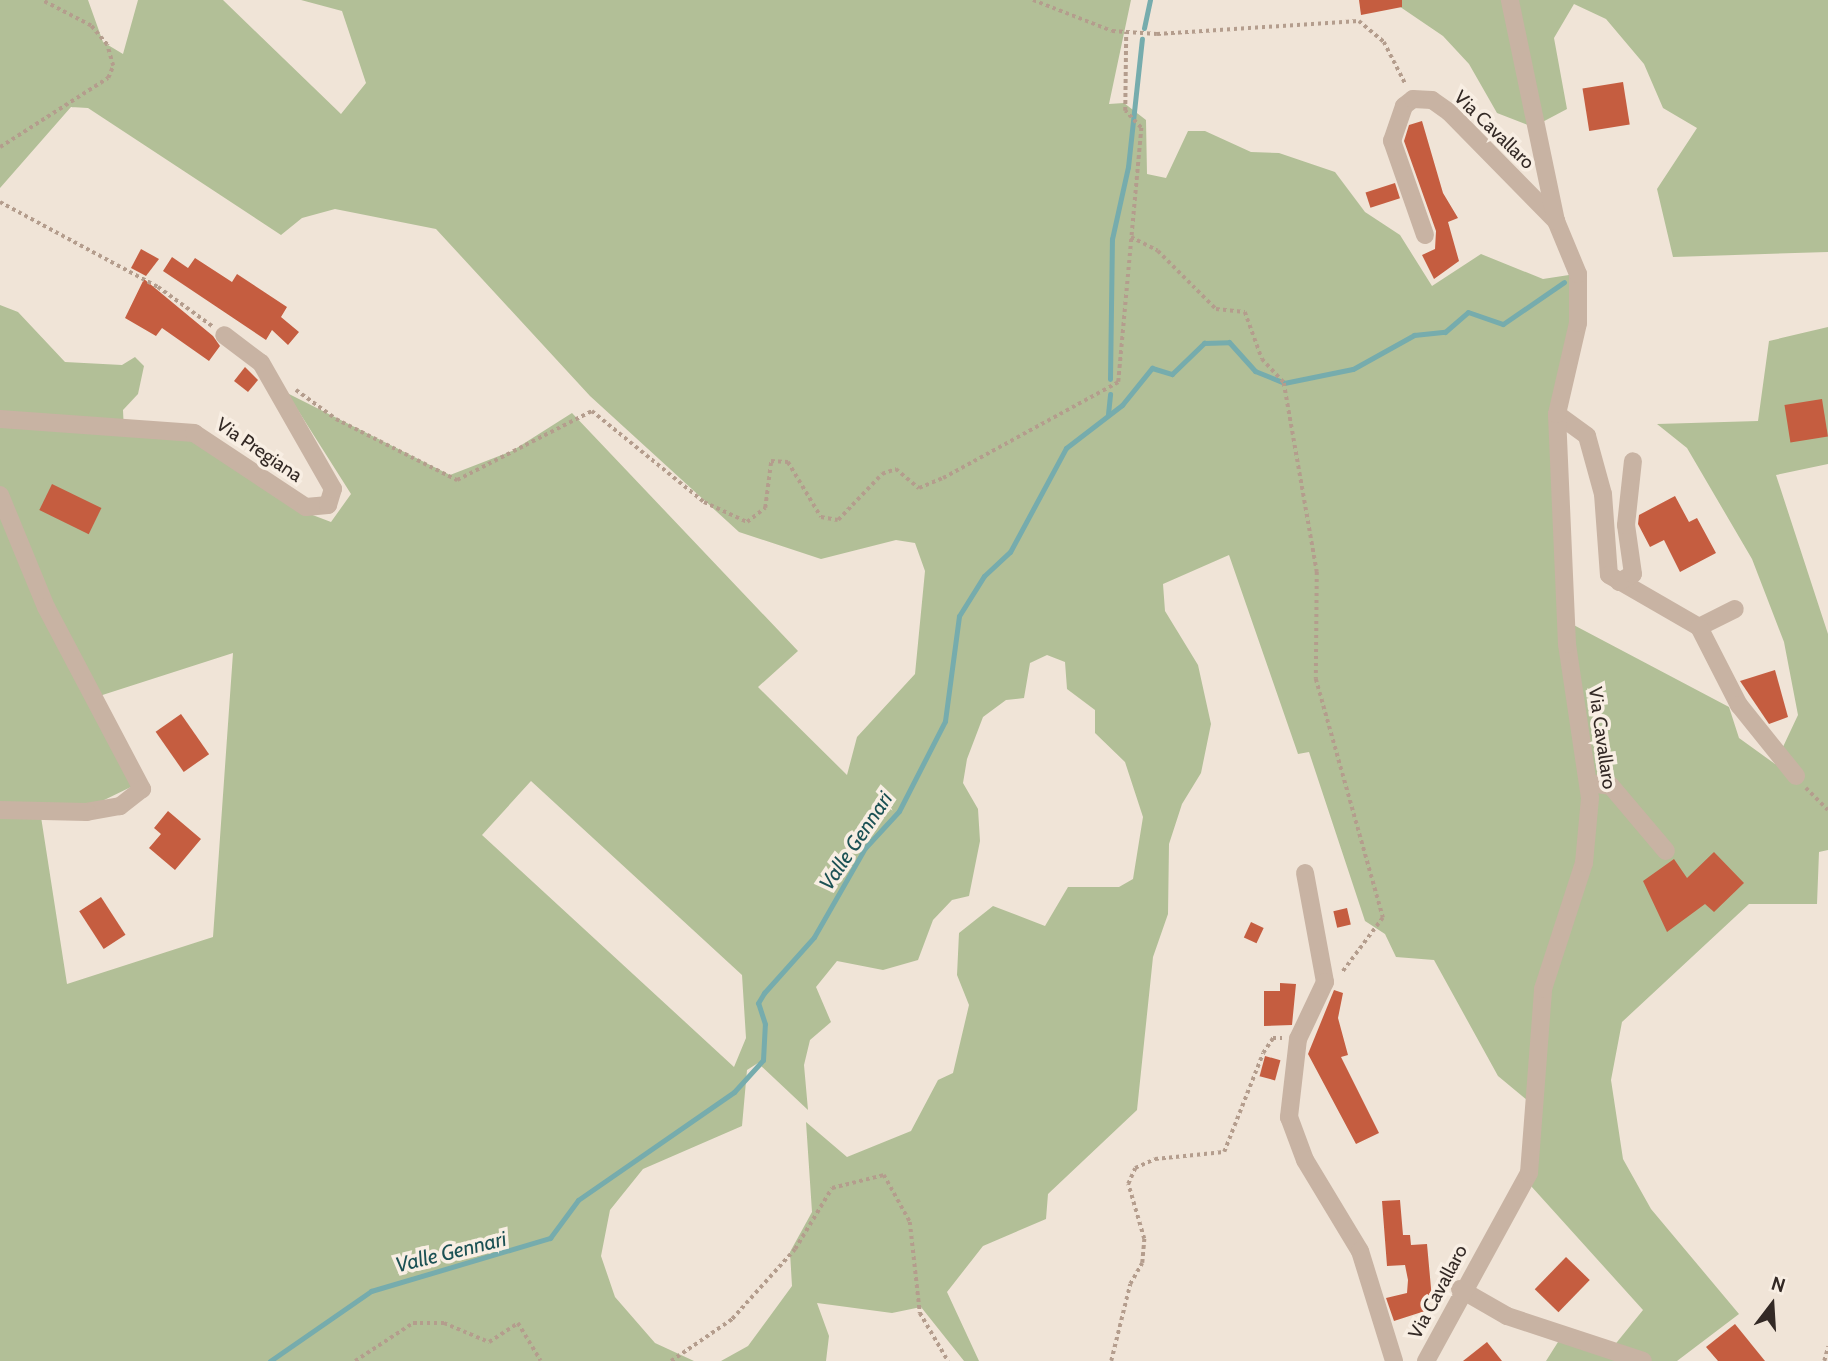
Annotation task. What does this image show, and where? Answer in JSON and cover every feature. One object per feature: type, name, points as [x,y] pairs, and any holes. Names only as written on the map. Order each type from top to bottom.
[{"type":"street","name":"Via Cavallaro","points":[[1426,1361],[1460,1289],[1529,1173],[1544,989],[1584,863],[1588,783],[1567,644],[1557,414],[1578,323],[1578,274],[1556,221],[1510,0]]},
{"type":"street","name":"Via Cavallaro","points":[[1413,99],[1432,100],[1449,112],[1556,221]]},
{"type":"street","points":[[1413,99],[1404,106],[1392,141],[1425,235]]},
{"type":"street","name":"Via Pregiana","points":[[0,419],[194,433],[306,507],[328,505],[333,489],[261,363],[224,335]]},
{"type":"street","points":[[1557,414],[1587,436],[1603,494],[1602,542],[1609,575],[1699,627],[1739,705],[1796,776]]},
{"type":"street","points":[[1619,582],[1633,574],[1626,525],[1633,461]]},
{"type":"street","points":[[0,495],[46,607],[142,789],[120,806],[87,812],[0,810]]},
{"type":"street","points":[[1699,627],[1735,609]]},
{"type":"street","points":[[1588,783],[1611,786],[1666,851]]},
{"type":"street","points":[[1305,873],[1325,982]]},
{"type":"street","name":"Via Cavallaro","points":[[1325,982],[1298,1039],[1289,1117],[1306,1160],[1360,1251],[1394,1361]]},
{"type":"street","points":[[1460,1289],[1507,1316],[1643,1361]]},
{"type":"path","points":[[0,146],[108,78],[113,66],[91,26],[41,0]]},
{"type":"path","points":[[1033,0],[1126,32],[1244,32],[1342,18],[1359,21],[1384,42],[1413,99]]},
{"type":"path","points":[[271,383],[298,390],[337,419],[457,480],[592,411],[729,517],[747,522],[765,508],[771,461],[788,462],[821,517],[838,520],[881,474],[896,469],[919,488],[1118,382],[1141,128],[1125,111],[1126,32]]},
{"type":"path","points":[[0,202],[158,287],[224,335]]},
{"type":"path","points":[[1131,237],[1158,251],[1216,309],[1245,312],[1262,359],[1284,383],[1306,532],[1317,572],[1316,679],[1383,918],[1341,975],[1325,982]]},
{"type":"path","points":[[1796,776],[1828,810]]},
{"type":"path","points":[[1111,1361],[1130,1284],[1142,1263],[1143,1239],[1128,1184],[1135,1168],[1155,1160],[1224,1152],[1263,1053],[1273,1038],[1298,1039]]},
{"type":"path","points":[[671,1361],[732,1319],[795,1249],[832,1188],[884,1175],[910,1222],[920,1313],[948,1361]]},
{"type":"path","points":[[355,1361],[413,1323],[444,1323],[489,1342],[519,1323],[541,1361]]},
{"type":"path","points":[[1824,1361],[1828,1347]]},
{"type":"green space","points":[[0,0],[88,0],[103,42],[123,54],[138,0],[223,0],[341,114],[366,83],[342,11],[301,0],[1131,0],[1109,104],[1124,103],[1146,120],[1147,174],[1166,178],[1188,131],[1205,131],[1251,152],[1279,153],[1335,172],[1365,212],[1400,235],[1432,286],[1481,254],[1543,279],[1582,273],[1564,416],[1568,622],[1729,707],[1739,738],[1775,764],[1798,715],[1784,642],[1752,559],[1687,448],[1657,424],[1758,421],[1769,341],[1828,327],[1828,464],[1776,475],[1828,634],[1828,850],[1819,852],[1817,904],[1749,904],[1622,1022],[1611,1080],[1623,1159],[1651,1209],[1739,1314],[1677,1361],[1546,1361],[1558,1342],[1613,1347],[1643,1310],[1531,1186],[1533,1105],[1498,1076],[1434,960],[1396,957],[1385,934],[1365,921],[1309,752],[1298,754],[1229,555],[1163,584],[1165,611],[1198,665],[1211,724],[1201,773],[1182,804],[1169,844],[1168,914],[1153,957],[1137,1110],[1048,1194],[1046,1219],[983,1246],[947,1292],[979,1361],[964,1361],[921,1307],[892,1313],[817,1303],[829,1336],[826,1361],[721,1361],[748,1346],[792,1286],[790,1252],[812,1212],[806,1122],[847,1157],[911,1131],[938,1080],[953,1073],[969,1005],[957,975],[959,933],[993,906],[1045,926],[1068,887],[1119,887],[1133,879],[1143,817],[1125,762],[1095,733],[1095,710],[1067,689],[1065,662],[1047,655],[1030,663],[1024,698],[1006,700],[983,717],[967,759],[963,783],[978,809],[980,841],[969,896],[952,900],[933,920],[918,960],[883,970],[837,961],[816,987],[831,1022],[810,1040],[804,1065],[808,1110],[758,1063],[747,1070],[742,1126],[643,1169],[610,1210],[601,1256],[615,1297],[655,1343],[694,1361],[0,1361],[0,305],[18,312],[65,362],[122,365],[135,357],[144,366],[138,394],[123,410],[124,432],[191,440],[302,511],[331,522],[351,494],[287,393],[450,475],[512,451],[572,413],[798,651],[758,687],[847,775],[857,737],[915,674],[925,571],[915,543],[896,540],[821,559],[739,532],[590,396],[436,229],[335,209],[302,218],[281,235],[88,108],[71,107],[0,188]],"holes":[[[233,653],[213,937],[67,984],[39,804],[98,803],[133,786],[90,699]],[[531,781],[742,975],[746,1038],[734,1067],[482,835]]]},
{"type":"green space","points":[[1390,0],[1828,0],[1828,252],[1673,257],[1657,189],[1697,128],[1663,108],[1644,64],[1606,19],[1574,4],[1554,38],[1567,109],[1533,127],[1497,113],[1469,64],[1443,36]]},
{"type":"building","points":[[1359,0],[1402,0],[1402,7],[1361,15]]},
{"type":"building","points":[[1623,82],[1630,124],[1589,131],[1583,88]]},
{"type":"building","points":[[1422,121],[1443,193],[1458,218],[1448,222],[1459,261],[1434,279],[1422,255],[1435,249],[1436,231],[1404,141],[1409,125]]},
{"type":"building","points":[[1395,183],[1400,198],[1370,208],[1366,193]]},
{"type":"building","points":[[141,249],[159,259],[146,276],[131,268]]},
{"type":"building","points":[[172,257],[188,268],[195,258],[232,282],[237,274],[287,307],[281,317],[299,332],[288,345],[272,330],[266,340],[163,271]]},
{"type":"building","points":[[144,279],[213,336],[220,346],[209,361],[162,328],[156,336],[125,318]]},
{"type":"building","points":[[245,367],[258,380],[248,392],[234,381]]},
{"type":"building","points":[[1822,399],[1828,437],[1790,442],[1784,405]]},
{"type":"building","points":[[52,484],[101,508],[89,534],[39,510]]},
{"type":"building","points":[[1675,496],[1689,522],[1697,518],[1716,553],[1680,572],[1664,540],[1650,547],[1638,524],[1639,515]]},
{"type":"building","points":[[1775,670],[1788,717],[1769,724],[1740,681]]},
{"type":"building","points":[[181,714],[209,754],[184,772],[156,732]]},
{"type":"building","points":[[168,811],[201,839],[175,870],[149,848],[161,834],[154,828]]},
{"type":"building","points":[[1714,852],[1744,883],[1714,912],[1705,904],[1667,932],[1643,881],[1674,859],[1687,878]]},
{"type":"building","points":[[101,897],[126,935],[104,949],[79,911]]},
{"type":"building","points":[[1347,908],[1351,925],[1337,928],[1333,911]]},
{"type":"building","points":[[1251,922],[1264,928],[1257,943],[1244,937]]},
{"type":"building","points":[[1280,983],[1296,984],[1292,1025],[1264,1026],[1264,991],[1280,991]]},
{"type":"building","points":[[1334,990],[1343,993],[1338,1018],[1348,1055],[1341,1057],[1379,1133],[1356,1144],[1308,1054]]},
{"type":"building","points":[[1265,1056],[1280,1060],[1275,1080],[1260,1076]]},
{"type":"building","points":[[1400,1200],[1403,1235],[1410,1235],[1411,1245],[1427,1244],[1432,1299],[1425,1311],[1394,1321],[1386,1298],[1407,1293],[1408,1280],[1405,1265],[1387,1266],[1382,1201]]},
{"type":"building","points":[[1566,1257],[1590,1280],[1558,1312],[1535,1289]]},
{"type":"building","points":[[1735,1324],[1765,1361],[1718,1361],[1706,1347]]},
{"type":"building","points":[[1487,1342],[1502,1361],[1463,1361]]},
{"type":"waterway","points":[[1144,28],[1150,0]]},
{"type":"waterway","points":[[1110,379],[1112,239],[1128,167],[1142,39]]},
{"type":"waterway","name":"Valle Gennari","points":[[270,1361],[371,1291],[550,1238],[578,1200],[734,1092],[763,1060],[765,1024],[758,1003],[814,937],[865,848],[899,811],[945,721],[959,616],[984,576],[1010,552],[1066,448],[1122,405],[1152,368],[1172,374],[1204,343],[1229,342],[1255,371],[1284,383],[1353,369],[1414,335],[1445,332],[1468,312],[1503,324],[1564,282]]},
{"type":"waterway","points":[[1108,414],[1110,394]]}]
